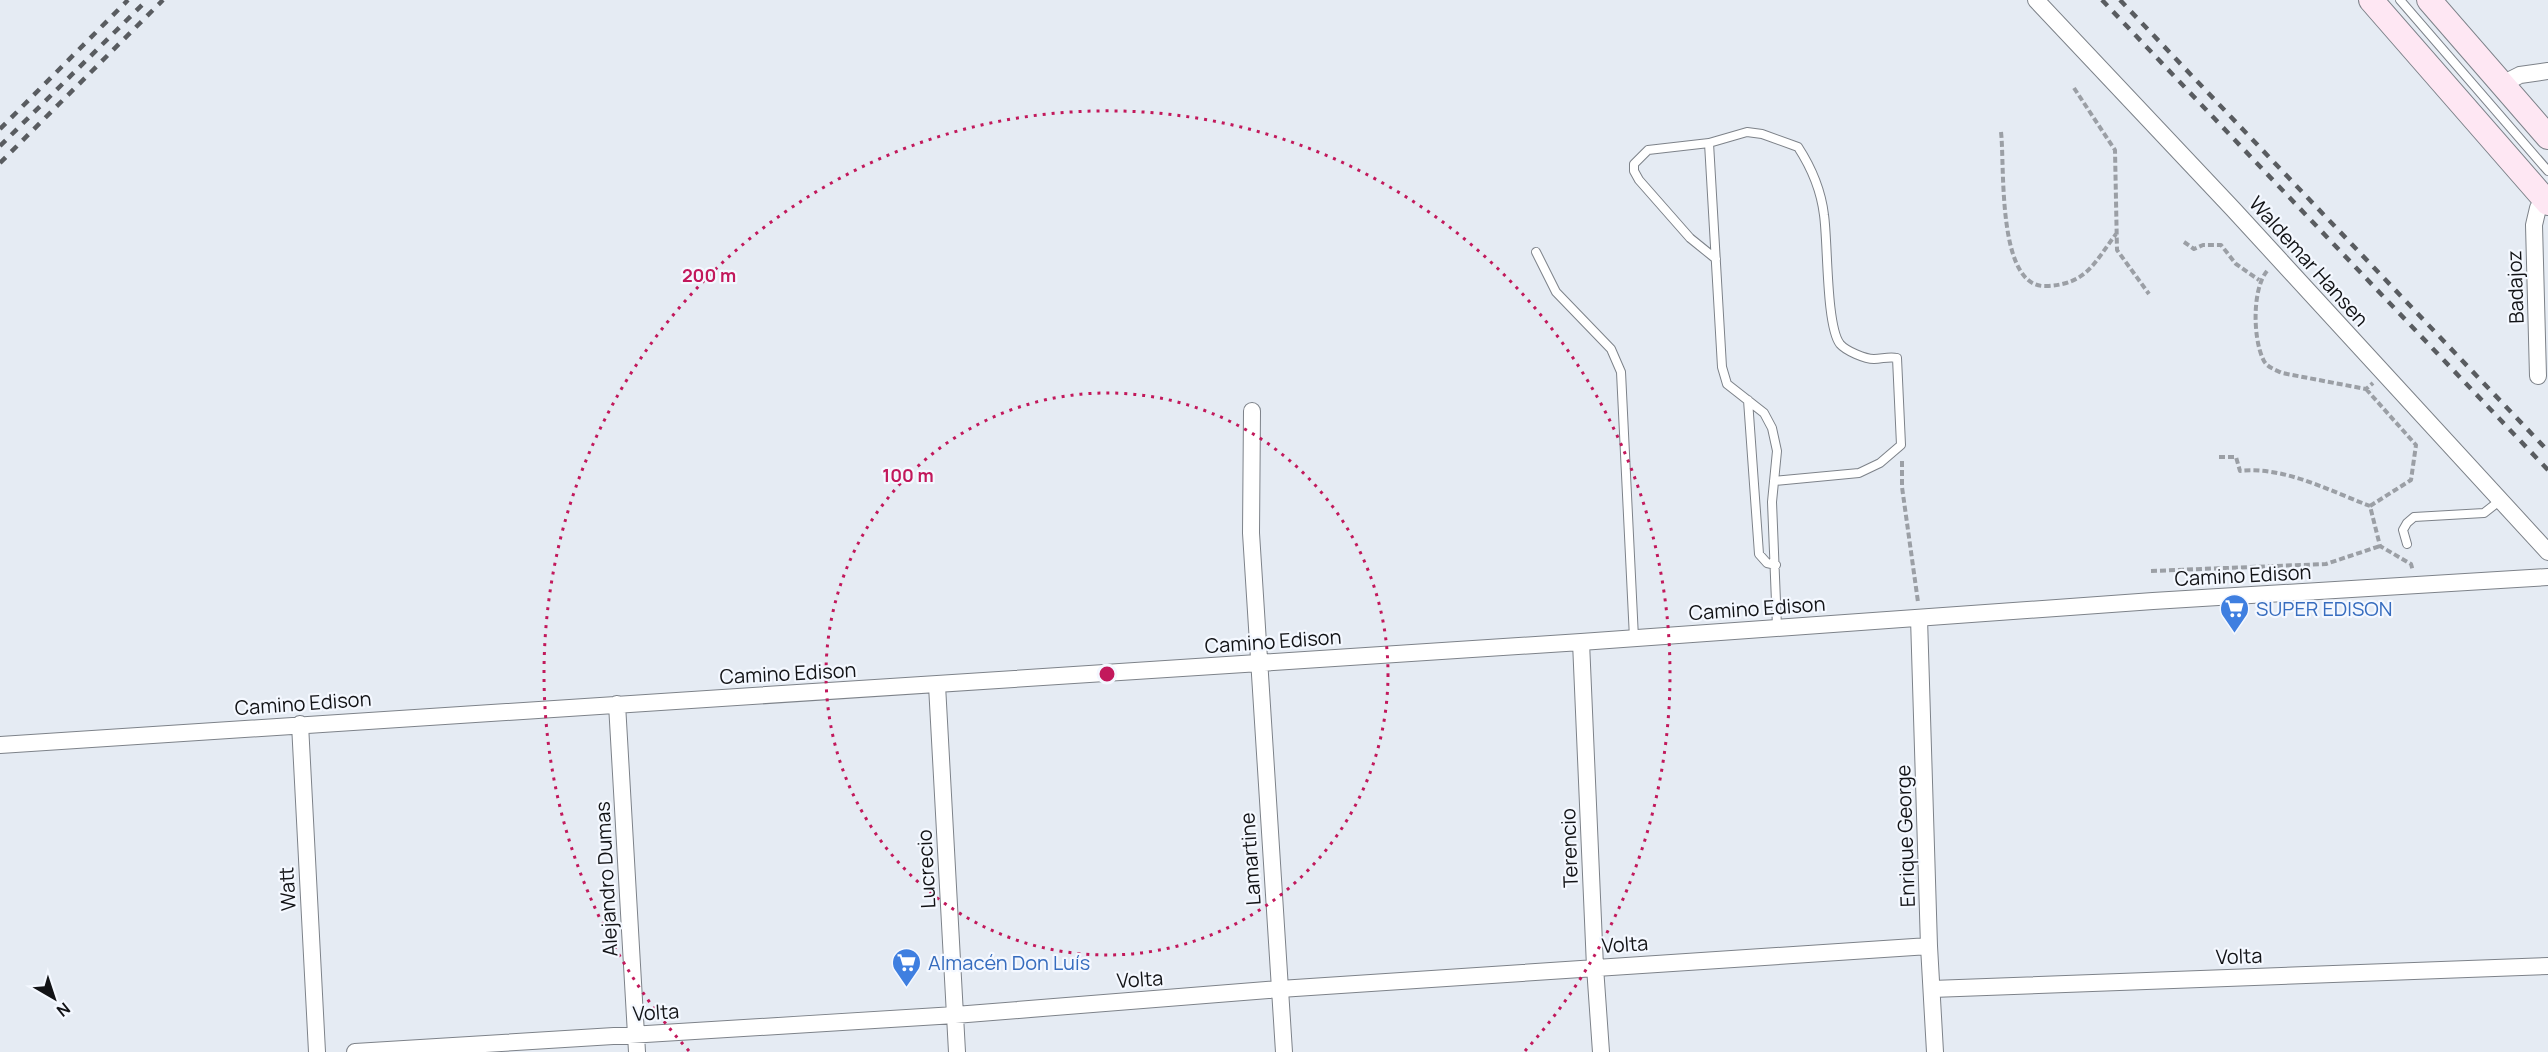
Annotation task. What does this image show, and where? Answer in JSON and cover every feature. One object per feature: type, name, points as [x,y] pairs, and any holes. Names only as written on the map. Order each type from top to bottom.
[{"type":"main road","points":[[2371,0],[2546,201]]},
{"type":"main road","points":[[2429,0],[2548,137]]},
{"type":"street","name":"Waldemar Hansen","points":[[2036,0],[2502,499],[2548,552]]},
{"type":"street","points":[[2502,84],[2520,75],[2548,71]]},
{"type":"street","name":"Badajoz","points":[[2538,376],[2534,225],[2538,208],[2546,201]]},
{"type":"street","name":"Lamartine","points":[[1252,411],[1251,532],[1284,1052]]},
{"type":"street","name":"Camino Edison","points":[[0,745],[1581,642],[2153,601],[2548,577]]},
{"type":"street","name":"Enrique George","points":[[1919,618],[1929,946],[1935,1052]]},
{"type":"street","name":"Terencio","points":[[1581,642],[1600,1052]]},
{"type":"street","name":"Lucrecio","points":[[937,685],[957,1052]]},
{"type":"street","name":"Alejandro Dumas","points":[[617,704],[637,1052]]},
{"type":"street","name":"Watt","points":[[300,724],[317,1052]]},
{"type":"street","name":"Volta","points":[[355,1052],[954,1015],[1280,989],[1929,946]]},
{"type":"street","name":"Volta","points":[[1932,989],[2548,966]]},
{"type":"lane","points":[[2400,0],[2548,171]]},
{"type":"lane","points":[[1716,259],[1690,238],[1634,171],[1634,164],[1648,150],[1709,143],[1747,132],[1762,134],[1797,147],[1816,180],[1824,214],[1833,326],[1840,344],[1856,354],[1871,359],[1897,358],[1901,445],[1880,463],[1859,473],[1774,481]]},
{"type":"lane","points":[[1709,143],[1722,367],[1728,384],[1764,413],[1772,428],[1777,451],[1772,502],[1777,627]]},
{"type":"lane","points":[[1536,252],[1556,292],[1611,350],[1621,372],[1634,638]]},
{"type":"lane","points":[[1748,400],[1759,554],[1767,563],[1776,565]]},
{"type":"lane","points":[[2407,544],[2403,530],[2414,518],[2484,513],[2502,499]]},
{"type":"path","points":[[2074,88],[2115,150],[2117,250],[2149,294]]},
{"type":"path","points":[[2001,132],[2008,236],[2025,279],[2039,287],[2069,283],[2085,274],[2116,234]]},
{"type":"path","points":[[2184,242],[2194,249],[2203,245],[2221,245],[2236,264],[2259,280]]},
{"type":"path","points":[[2277,258],[2259,280],[2255,314],[2263,361],[2269,367],[2282,373],[2366,389],[2416,445],[2411,480],[2370,506]]},
{"type":"path","points":[[2366,389],[2383,373]]},
{"type":"path","points":[[1901,445],[1902,487],[1919,618]]},
{"type":"path","points":[[2219,457],[2236,457],[2240,471],[2250,470],[2291,476],[2370,506]]},
{"type":"path","points":[[2370,506],[2380,546],[2411,564],[2416,586]]},
{"type":"path","points":[[2151,571],[2326,564],[2380,546]]},
{"type":"railway","points":[[0,129],[128,0]]},
{"type":"railway","points":[[0,146],[147,0]]},
{"type":"railway","points":[[0,163],[163,0]]},
{"type":"railway","points":[[2102,0],[2548,470]]},
{"type":"railway","points":[[2120,0],[2548,451]]},
{"type":"place","name":"SUPER EDISON","points":[[2235,634]]},
{"type":"place","name":"Almacén Don Luís","points":[[907,988]]}]
